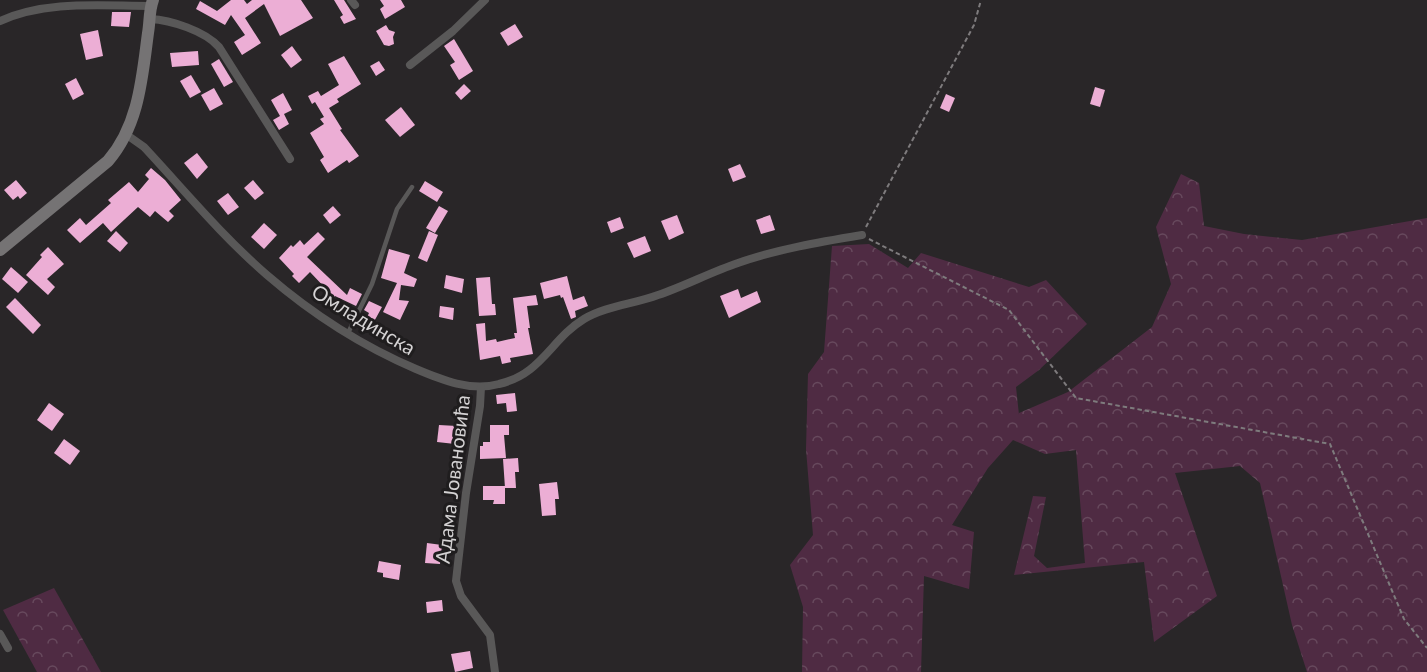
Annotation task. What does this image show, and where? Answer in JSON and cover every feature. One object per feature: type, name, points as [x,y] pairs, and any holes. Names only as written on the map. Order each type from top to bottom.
[{"type":"street","points":[[410,65],[453,31],[485,0]]},
{"type":"street","points":[[0,21],[38,8],[63,5],[152,3],[141,86],[127,135],[108,161],[0,250]]},
{"type":"street","points":[[150,19],[177,25],[212,39],[219,46],[290,159]]},
{"type":"street","name":"Омладинска","points":[[127,135],[144,147],[267,276],[328,321],[397,361],[457,384],[481,387],[508,382],[532,370],[577,324],[598,312],[659,295],[765,254],[862,235]]},
{"type":"street","name":"Адама Јовановића","points":[[481,387],[456,581],[461,596],[490,635],[495,672]]},
{"type":"street","points":[[0,634],[8,648]]},
{"type":"lane","points":[[348,333],[372,284],[397,209],[412,187]]},
{"type":"path","points":[[981,0],[974,25],[862,235],[1009,310],[1076,398],[1330,444],[1404,619],[1427,648]]},
{"type":"green space","points":[[1181,174],[1199,183],[1204,226],[1244,234],[1302,240],[1427,218],[1427,672],[1307,672],[1292,625],[1260,483],[1240,466],[1175,473],[1217,596],[1154,642],[1144,562],[1014,575],[1033,496],[1046,497],[1034,556],[1047,568],[1085,563],[1076,450],[1045,454],[1013,440],[988,468],[952,525],[974,532],[969,589],[924,576],[921,672],[802,672],[803,607],[790,565],[813,535],[806,449],[808,374],[824,352],[832,246],[869,244],[908,268],[921,253],[1029,287],[1046,280],[1087,324],[1039,370],[1016,387],[1019,415],[1019,413],[1068,392],[1152,327],[1171,284],[1156,227]]},
{"type":"green space","points":[[54,588],[101,672],[37,672],[3,610]]},
{"type":"building","points":[[231,0],[244,0],[247,4],[252,0],[301,0],[313,18],[280,36],[264,4],[245,18],[261,43],[242,55],[234,42],[245,35],[231,15],[225,25],[196,9],[200,1],[217,11]]},
{"type":"building","points":[[334,0],[344,0],[356,19],[344,24],[340,17],[343,15]]},
{"type":"building","points":[[380,0],[401,0],[405,7],[385,19],[380,9],[384,6]]},
{"type":"building","points":[[112,12],[131,12],[129,27],[111,26]]},
{"type":"building","points":[[515,24],[523,37],[508,46],[500,33]]},
{"type":"building","points":[[386,25],[389,30],[395,32],[394,44],[389,46],[384,45],[376,31]]},
{"type":"building","points":[[98,30],[103,56],[86,60],[80,34]]},
{"type":"building","points":[[454,39],[473,71],[459,80],[450,65],[455,62],[444,46]]},
{"type":"building","points":[[292,46],[302,60],[291,68],[281,55]]},
{"type":"building","points":[[198,51],[199,65],[172,67],[170,53]]},
{"type":"building","points":[[344,56],[361,84],[337,99],[339,102],[329,108],[342,129],[340,130],[359,156],[349,163],[347,160],[328,173],[320,160],[324,157],[310,133],[324,124],[320,119],[324,117],[315,102],[312,104],[308,96],[318,91],[321,96],[339,85],[328,64]]},
{"type":"building","points":[[219,59],[233,82],[224,87],[211,64]]},
{"type":"building","points":[[379,61],[385,70],[376,76],[370,66]]},
{"type":"building","points":[[191,75],[201,92],[190,98],[180,81]]},
{"type":"building","points":[[76,78],[84,94],[73,100],[65,84]]},
{"type":"building","points":[[464,84],[471,91],[461,100],[455,93]]},
{"type":"building","points":[[1095,87],[1105,90],[1100,107],[1090,104]]},
{"type":"building","points":[[214,88],[223,104],[210,111],[201,95]]},
{"type":"building","points":[[283,93],[292,110],[284,114],[289,124],[279,130],[273,120],[280,116],[271,100]]},
{"type":"building","points":[[946,94],[955,98],[949,112],[940,108]]},
{"type":"building","points":[[401,107],[415,125],[400,137],[385,120]]},
{"type":"building","points":[[197,153],[208,167],[197,179],[184,163]]},
{"type":"building","points":[[740,164],[746,177],[733,182],[728,169]]},
{"type":"building","points":[[151,168],[165,180],[181,200],[169,211],[174,216],[168,222],[155,211],[150,217],[138,207],[111,232],[103,223],[80,243],[67,230],[80,218],[86,225],[111,203],[108,200],[129,182],[138,192],[149,179],[145,175]]},
{"type":"building","points":[[16,180],[27,193],[20,199],[18,196],[13,200],[4,190]]},
{"type":"building","points":[[253,180],[264,193],[255,200],[244,188]]},
{"type":"building","points":[[425,181],[443,192],[437,202],[419,191]]},
{"type":"building","points":[[228,193],[239,207],[228,215],[217,201]]},
{"type":"building","points":[[333,206],[341,215],[330,224],[323,215]]},
{"type":"building","points":[[439,206],[448,211],[435,233],[426,228]]},
{"type":"building","points":[[677,215],[684,233],[669,240],[661,221]]},
{"type":"building","points":[[770,215],[775,230],[761,234],[756,220]]},
{"type":"building","points":[[620,217],[624,228],[611,233],[607,222]]},
{"type":"building","points":[[264,223],[277,235],[264,249],[251,237]]},
{"type":"building","points":[[116,231],[128,243],[120,252],[107,241]]},
{"type":"building","points":[[429,231],[438,235],[427,262],[418,258]]},
{"type":"building","points":[[318,232],[325,239],[307,257],[347,295],[350,288],[362,294],[356,306],[335,296],[328,303],[322,297],[328,291],[310,272],[299,283],[279,258],[291,245],[293,247],[300,240],[304,245]]},
{"type":"building","points":[[645,236],[651,251],[634,258],[627,243]]},
{"type":"building","points":[[48,247],[64,264],[47,279],[55,287],[48,295],[26,275]]},
{"type":"building","points":[[389,249],[410,255],[404,273],[417,279],[414,287],[401,285],[399,300],[409,301],[400,320],[383,312],[397,283],[381,278]]},
{"type":"building","points":[[11,267],[28,282],[18,293],[2,279]]},
{"type":"building","points":[[446,275],[464,279],[462,293],[444,288]]},
{"type":"building","points":[[567,276],[573,300],[584,296],[588,306],[575,311],[576,317],[571,319],[563,297],[561,298],[560,295],[544,299],[540,283]]},
{"type":"building","points":[[490,277],[492,304],[495,304],[496,315],[479,316],[476,278]]},
{"type":"building","points":[[738,289],[741,298],[757,291],[761,302],[729,318],[720,296]]},
{"type":"building","points":[[536,295],[538,305],[527,306],[533,354],[510,358],[511,362],[502,364],[500,356],[480,360],[476,324],[485,323],[486,341],[496,339],[497,342],[515,338],[514,333],[517,333],[513,298]]},
{"type":"building","points":[[15,298],[41,325],[33,334],[6,307]]},
{"type":"building","points":[[369,301],[382,307],[371,327],[364,324],[369,313],[364,310]]},
{"type":"building","points":[[440,306],[454,308],[453,320],[439,317]]},
{"type":"building","points":[[515,393],[517,411],[507,412],[506,403],[497,404],[496,395]]},
{"type":"building","points":[[49,403],[64,414],[52,431],[37,420]]},
{"type":"building","points":[[439,425],[457,426],[455,444],[437,442]]},
{"type":"building","points":[[490,425],[509,425],[509,435],[504,435],[506,458],[480,459],[480,446],[483,446],[483,442],[490,442]]},
{"type":"building","points":[[64,439],[80,451],[70,465],[54,453]]},
{"type":"building","points":[[518,458],[519,472],[515,472],[516,488],[505,488],[503,459]]},
{"type":"building","points":[[557,482],[559,499],[555,499],[556,515],[542,516],[539,484]]},
{"type":"building","points":[[483,486],[505,486],[505,504],[493,504],[494,500],[483,500]]},
{"type":"building","points":[[427,543],[442,545],[440,564],[425,563]]},
{"type":"building","points":[[379,561],[401,565],[399,580],[383,577],[383,573],[377,572]]},
{"type":"building","points":[[442,600],[443,611],[427,613],[426,602]]},
{"type":"building","points":[[470,651],[473,668],[455,672],[451,654]]}]
